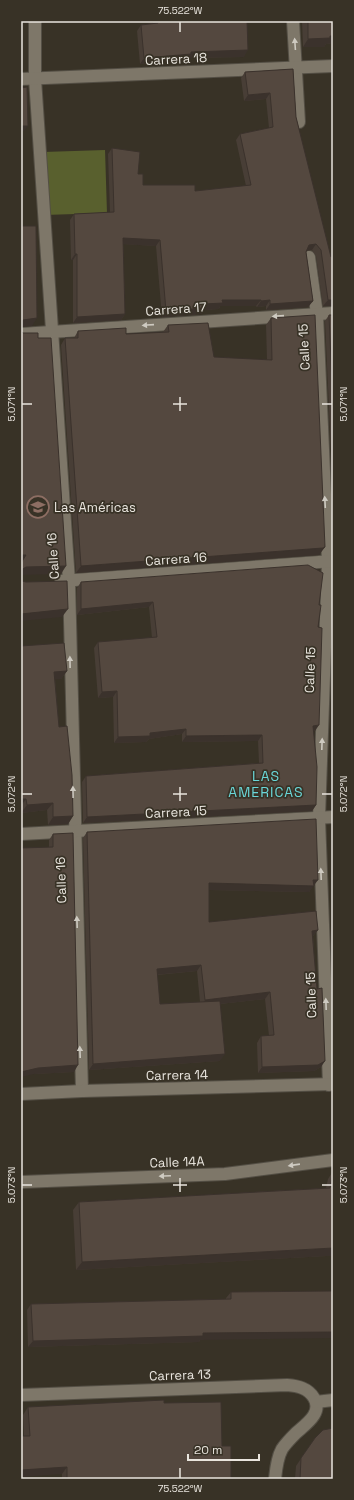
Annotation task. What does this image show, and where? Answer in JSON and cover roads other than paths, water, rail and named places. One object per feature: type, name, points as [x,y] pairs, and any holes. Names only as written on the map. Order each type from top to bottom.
[{"type":"street","name":"Calle 16","points":[[34,21],[34,79],[69,581],[74,832],[82,1091]]},
{"type":"street","points":[[293,21],[299,122]]},
{"type":"street","name":"Carrera 18","points":[[21,79],[333,66]]},
{"type":"street","name":"Calle 15","points":[[309,257],[317,314],[331,562],[319,818],[331,1085]]},
{"type":"street","name":"Carrera 17","points":[[21,334],[333,313]]},
{"type":"street","name":"Carrera 16","points":[[53,582],[331,562]]},
{"type":"street","name":"Carrera 15","points":[[21,834],[333,817]]},
{"type":"street","name":"Carrera 14","points":[[21,1094],[82,1091],[331,1085]]},
{"type":"street","name":"Calle 14A","points":[[21,1182],[225,1174],[333,1160]]},
{"type":"street","name":"Carrera 13","points":[[21,1395],[288,1385],[304,1388],[316,1402]]},
{"type":"street","points":[[275,1479],[276,1465],[281,1451],[289,1440],[305,1426],[313,1416],[316,1402],[333,1400]]},
{"type":"place","name":"Las Américas","points":[[38,507]]},
{"type":"district","name":"LAS AMERICAS","points":[[266,784]]}]
